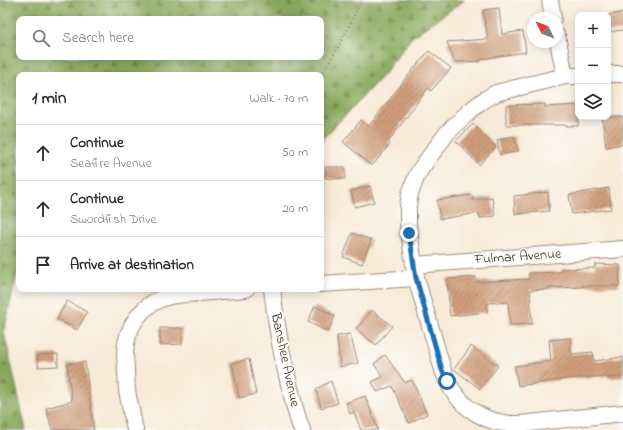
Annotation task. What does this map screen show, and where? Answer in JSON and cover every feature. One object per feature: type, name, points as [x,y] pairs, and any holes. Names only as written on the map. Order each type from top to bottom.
[{"type":"street","points":[[550,0],[553,12]]},
{"type":"street","points":[[561,48],[571,76],[496,93],[484,100],[458,122],[440,142],[417,175],[410,194],[407,215],[415,272],[442,370],[456,395],[464,404],[477,414],[504,423],[520,424],[623,413]]},
{"type":"street","points":[[611,74],[623,74]]},
{"type":"street","name":"Fulmar Avenue","points":[[324,284],[623,249]]},
{"type":"street","points":[[136,430],[127,391],[125,353],[128,335],[136,319],[148,306],[170,296],[213,292]]},
{"type":"street","name":"Banshee Avenue","points":[[272,292],[285,369],[298,421],[302,430]]},
{"type":"path","points":[[322,72],[337,49],[361,1]]},
{"type":"green space","points":[[0,0],[465,0],[412,37],[385,73],[324,138],[324,72],[16,72],[16,278],[4,332],[26,430],[0,430]]},
{"type":"building","points":[[499,8],[502,34],[523,31],[526,52],[481,59],[481,61],[455,62],[447,42],[488,39],[483,10]]},
{"type":"building","points":[[623,13],[623,30],[611,32],[611,15]]},
{"type":"building","points":[[429,51],[451,68],[431,91],[428,88],[388,142],[390,144],[372,166],[343,142],[361,120],[369,126]]},
{"type":"building","points":[[545,104],[545,107],[575,105],[575,120],[578,120],[578,126],[506,125],[506,105]]},
{"type":"building","points":[[611,117],[623,117],[623,144],[606,147],[602,120],[611,120]]},
{"type":"building","points":[[473,124],[496,147],[479,165],[456,141]]},
{"type":"building","points":[[514,136],[518,151],[500,155],[497,140]]},
{"type":"building","points":[[325,167],[345,167],[345,179],[325,178]]},
{"type":"building","points":[[370,186],[374,202],[355,207],[351,191]]},
{"type":"building","points":[[609,188],[611,209],[572,214],[569,195]]},
{"type":"building","points":[[548,192],[549,211],[515,214],[514,196]]},
{"type":"building","points":[[472,195],[472,200],[492,197],[495,216],[480,218],[479,213],[440,219],[437,200]]},
{"type":"building","points":[[352,233],[371,240],[362,264],[343,257]]},
{"type":"building","points":[[595,264],[620,265],[619,286],[582,286],[530,290],[532,324],[510,325],[508,302],[487,303],[487,312],[450,316],[447,279],[476,277],[476,282],[529,279],[529,273],[561,272],[561,269],[595,268]]},
{"type":"building","points":[[67,301],[87,312],[77,330],[57,319]]},
{"type":"building","points":[[315,306],[335,316],[328,332],[308,322]]},
{"type":"building","points":[[372,310],[392,326],[376,345],[356,329]]},
{"type":"building","points":[[160,328],[182,328],[182,344],[160,345]]},
{"type":"building","points":[[350,334],[358,363],[340,367],[337,336]]},
{"type":"building","points":[[570,338],[571,354],[593,352],[594,361],[623,357],[623,377],[608,378],[608,376],[566,379],[518,386],[515,366],[551,361],[549,340]]},
{"type":"building","points":[[471,346],[498,366],[480,389],[454,369]]},
{"type":"building","points":[[58,354],[58,366],[38,367],[38,355]]},
{"type":"building","points":[[385,355],[405,383],[412,380],[427,414],[409,423],[392,386],[377,392],[372,382],[383,377],[374,364]]},
{"type":"building","points":[[249,359],[256,394],[239,398],[232,363]]},
{"type":"building","points":[[85,362],[94,430],[52,430],[46,408],[72,401],[67,364]]},
{"type":"building","points":[[331,381],[338,403],[321,408],[316,389]]},
{"type":"building","points":[[365,396],[378,430],[361,430],[354,412],[350,414],[346,403]]},
{"type":"route","points":[[409,233],[416,278],[442,370],[447,381]]}]
